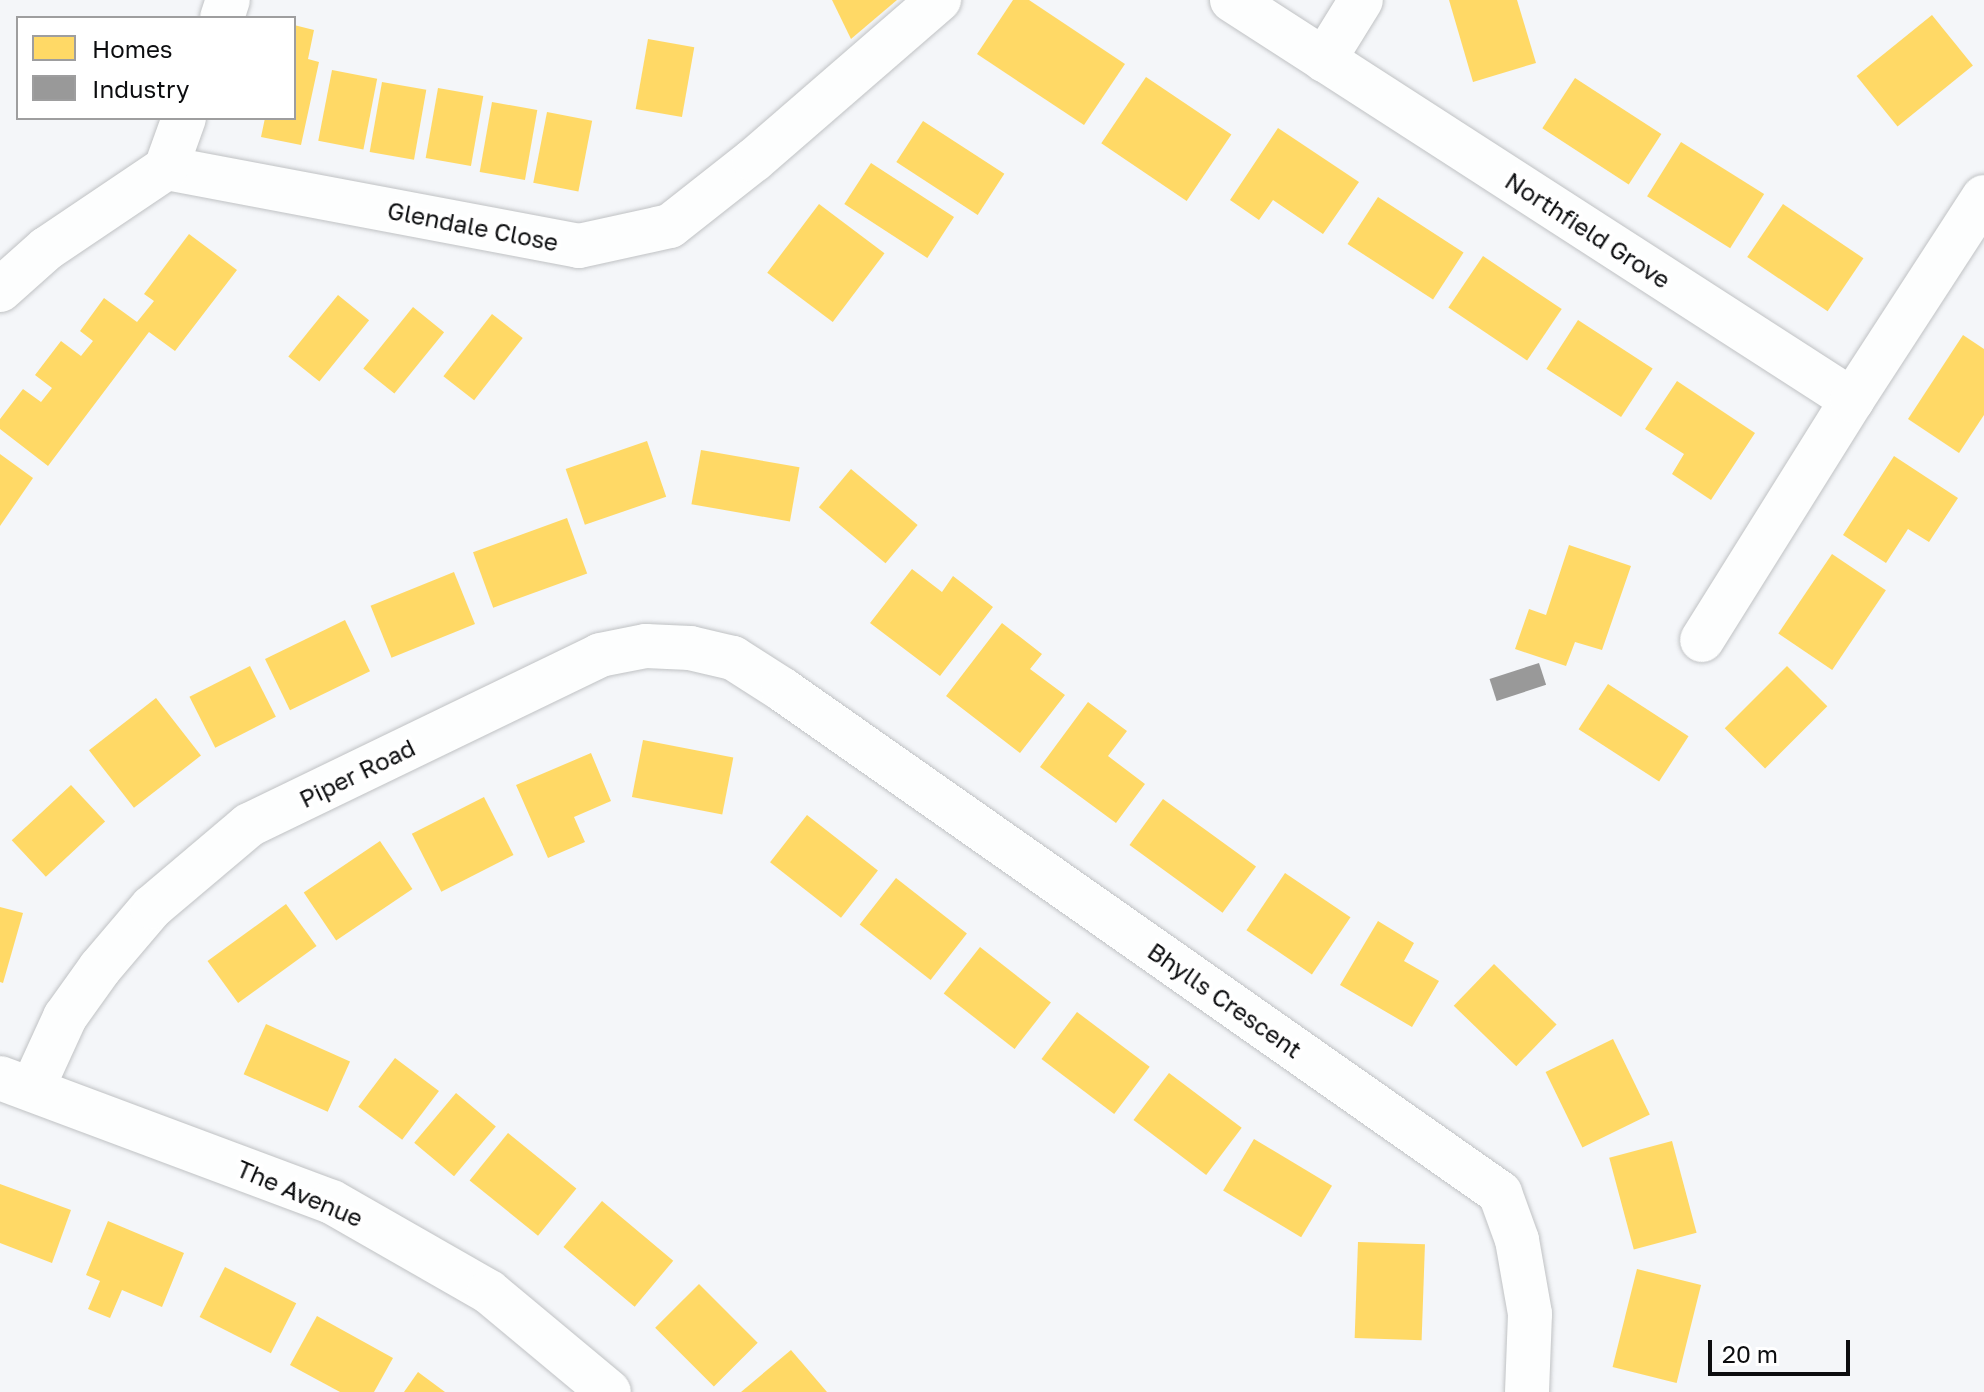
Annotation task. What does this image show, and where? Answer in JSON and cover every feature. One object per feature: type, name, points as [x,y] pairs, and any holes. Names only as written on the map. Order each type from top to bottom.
[{"type":"street","name":"Glendale Close","points":[[166,168],[579,246],[670,226],[754,160],[939,0]]},
{"type":"street","name":"Northfield Grove","points":[[1232,0],[1852,400]]},
{"type":"street","points":[[1324,60],[1361,0]]},
{"type":"street","points":[[0,290],[46,249],[166,168],[183,120]]},
{"type":"street","points":[[1702,640],[1984,197]]},
{"type":"street","name":"Piper Road","points":[[16,1082],[100,968],[152,907],[249,825],[600,655],[646,646],[690,648],[733,658],[783,690]]},
{"type":"street","name":"Bhylls Crescent","points":[[783,690],[1500,1193],[1517,1240],[1530,1314],[1527,1392]]},
{"type":"street","name":"The Avenue","points":[[16,1082],[332,1202],[489,1292],[609,1392]]},
{"type":"building: Homes","points":[[832,0],[897,0],[851,39]]},
{"type":"building: Homes","points":[[1013,0],[1029,0],[1125,64],[1084,125],[977,54]]},
{"type":"building: Homes","points":[[1449,0],[1517,0],[1536,63],[1473,82]]},
{"type":"building: Homes","points":[[1932,15],[1973,66],[1898,127],[1857,76]]},
{"type":"building: Homes","points":[[296,26],[314,30],[308,59],[319,62],[301,145],[261,137],[265,120],[296,120]]},
{"type":"building: Homes","points":[[648,39],[694,47],[682,117],[636,109]]},
{"type":"building: Homes","points":[[332,70],[377,79],[363,149],[318,141]]},
{"type":"building: Homes","points":[[1146,77],[1231,135],[1187,201],[1101,143]]},
{"type":"building: Homes","points":[[1575,78],[1661,134],[1629,184],[1542,128]]},
{"type":"building: Homes","points":[[382,82],[426,90],[414,160],[370,152]]},
{"type":"building: Homes","points":[[438,88],[483,96],[471,166],[426,158]]},
{"type":"building: Homes","points":[[492,102],[537,110],[525,180],[480,172]]},
{"type":"building: Homes","points":[[547,112],[592,121],[578,191],[533,183]]},
{"type":"building: Homes","points":[[923,121],[1004,174],[978,215],[896,162]]},
{"type":"building: Homes","points":[[1278,128],[1359,182],[1323,234],[1273,200],[1259,220],[1230,200]]},
{"type":"building: Homes","points":[[1681,142],[1764,194],[1730,248],[1647,196]]},
{"type":"building: Homes","points":[[871,163],[954,217],[927,258],[844,204]]},
{"type":"building: Homes","points":[[1378,197],[1464,253],[1433,300],[1348,244]]},
{"type":"building: Homes","points":[[819,204],[884,253],[833,322],[767,273]]},
{"type":"building: Homes","points":[[1783,204],[1863,258],[1828,311],[1747,257]]},
{"type":"building: Homes","points":[[189,234],[237,270],[175,351],[149,332],[48,466],[0,429],[0,419],[23,389],[41,402],[52,388],[35,375],[61,341],[81,356],[93,341],[80,331],[104,298],[137,322],[154,301],[144,294]]},
{"type":"building: Homes","points":[[1483,256],[1562,309],[1527,361],[1448,307]]},
{"type":"building: Homes","points":[[338,295],[369,320],[319,382],[288,356]]},
{"type":"building: Homes","points":[[413,307],[444,332],[394,394],[363,368]]},
{"type":"building: Homes","points":[[492,314],[523,338],[474,400],[443,376]]},
{"type":"building: Homes","points":[[1578,320],[1653,368],[1621,417],[1546,369]]},
{"type":"building: Homes","points":[[1963,335],[1984,349],[1984,415],[1959,453],[1908,419]]},
{"type":"building: Homes","points":[[1677,381],[1755,433],[1711,500],[1672,474],[1684,454],[1645,429]]},
{"type":"building: Homes","points":[[647,441],[666,497],[585,525],[566,469]]},
{"type":"building: Homes","points":[[701,450],[799,467],[790,522],[691,504]]},
{"type":"building: Homes","points":[[0,454],[33,478],[0,526]]},
{"type":"building: Homes","points":[[1894,456],[1958,498],[1929,542],[1908,529],[1886,563],[1843,535]]},
{"type":"building: Homes","points":[[851,469],[918,525],[886,563],[819,507]]},
{"type":"building: Homes","points":[[567,518],[587,573],[493,608],[473,552]]},
{"type":"building: Homes","points":[[1569,545],[1631,566],[1602,650],[1575,642],[1566,666],[1515,649],[1529,609],[1546,615]]},
{"type":"building: Homes","points":[[1832,554],[1886,590],[1832,670],[1778,634]]},
{"type":"building: Homes","points":[[912,569],[942,592],[953,576],[993,607],[940,676],[870,623]]},
{"type":"building: Homes","points":[[454,572],[475,624],[392,658],[371,606]]},
{"type":"building: Homes","points":[[345,620],[370,671],[290,710],[265,659]]},
{"type":"building: Homes","points":[[1002,623],[1042,654],[1030,669],[1065,695],[1020,753],[946,696]]},
{"type":"building: Homes","points":[[250,666],[276,717],[215,748],[189,697]]},
{"type":"building: Homes","points":[[1787,666],[1827,706],[1765,769],[1725,728]]},
{"type":"building: Homes","points":[[1608,684],[1689,736],[1659,782],[1579,729]]},
{"type":"building: Homes","points":[[156,698],[201,756],[134,808],[89,750]]},
{"type":"building: Homes","points":[[1088,702],[1127,731],[1108,756],[1145,784],[1116,823],[1040,767]]},
{"type":"building: Homes","points":[[643,740],[733,758],[722,814],[632,797]]},
{"type":"building: Homes","points":[[591,753],[611,801],[574,817],[585,842],[548,858],[516,785]]},
{"type":"building: Homes","points":[[71,785],[105,822],[46,877],[12,840]]},
{"type":"building: Homes","points":[[484,797],[514,855],[441,892],[412,834]]},
{"type":"building: Homes","points":[[1163,799],[1256,867],[1223,913],[1129,845]]},
{"type":"building: Homes","points":[[807,815],[878,870],[841,918],[770,862]]},
{"type":"building: Homes","points":[[380,841],[412,889],[336,941],[304,892]]},
{"type":"building: Homes","points":[[1285,873],[1350,917],[1312,974],[1246,930]]},
{"type":"building: Homes","points":[[896,878],[967,933],[931,980],[860,924]]},
{"type":"building: Homes","points":[[286,904],[317,946],[238,1003],[208,961]]},
{"type":"building: Homes","points":[[0,907],[23,913],[3,983],[0,982]]},
{"type":"building: Homes","points":[[1378,921],[1414,943],[1404,961],[1439,981],[1412,1027],[1340,985]]},
{"type":"building: Homes","points":[[980,947],[1051,1002],[1015,1049],[944,993]]},
{"type":"building: Homes","points":[[1494,964],[1557,1024],[1516,1066],[1454,1006]]},
{"type":"building: Homes","points":[[1077,1012],[1150,1067],[1114,1114],[1041,1059]]},
{"type":"building: Homes","points":[[266,1024],[350,1061],[328,1112],[244,1074]]},
{"type":"building: Homes","points":[[1613,1039],[1650,1114],[1582,1147],[1546,1072]]},
{"type":"building: Homes","points":[[395,1058],[439,1091],[402,1140],[358,1107]]},
{"type":"building: Homes","points":[[1169,1073],[1242,1128],[1206,1175],[1133,1120]]},
{"type":"building: Homes","points":[[456,1093],[496,1126],[454,1176],[414,1143]]},
{"type":"building: Homes","points":[[508,1133],[576,1188],[538,1236],[470,1180]]},
{"type":"building: Homes","points":[[1254,1139],[1332,1186],[1301,1237],[1223,1190]]},
{"type":"building: Homes","points":[[1672,1141],[1697,1233],[1634,1250],[1609,1158]]},
{"type":"building: Homes","points":[[0,1184],[71,1210],[52,1263],[0,1243]]},
{"type":"building: Homes","points":[[602,1201],[673,1261],[635,1307],[563,1247]]},
{"type":"building: Homes","points":[[108,1221],[184,1253],[162,1307],[122,1290],[110,1318],[88,1309],[100,1281],[86,1275]]},
{"type":"building: Homes","points":[[1358,1242],[1425,1244],[1422,1340],[1355,1338]]},
{"type":"building: Homes","points":[[225,1267],[296,1303],[271,1353],[200,1317]]},
{"type":"building: Homes","points":[[1637,1269],[1701,1285],[1677,1383],[1613,1367]]},
{"type":"building: Homes","points":[[699,1284],[758,1343],[714,1387],[655,1328]]},
{"type":"building: Homes","points":[[317,1316],[393,1358],[374,1392],[340,1392],[290,1365]]},
{"type":"building: Homes","points":[[791,1350],[827,1392],[741,1392]]},
{"type":"building: Homes","points":[[418,1372],[445,1392],[404,1392]]},
{"type":"building: Industry","points":[[1539,663],[1546,685],[1497,701],[1490,679]]}]
